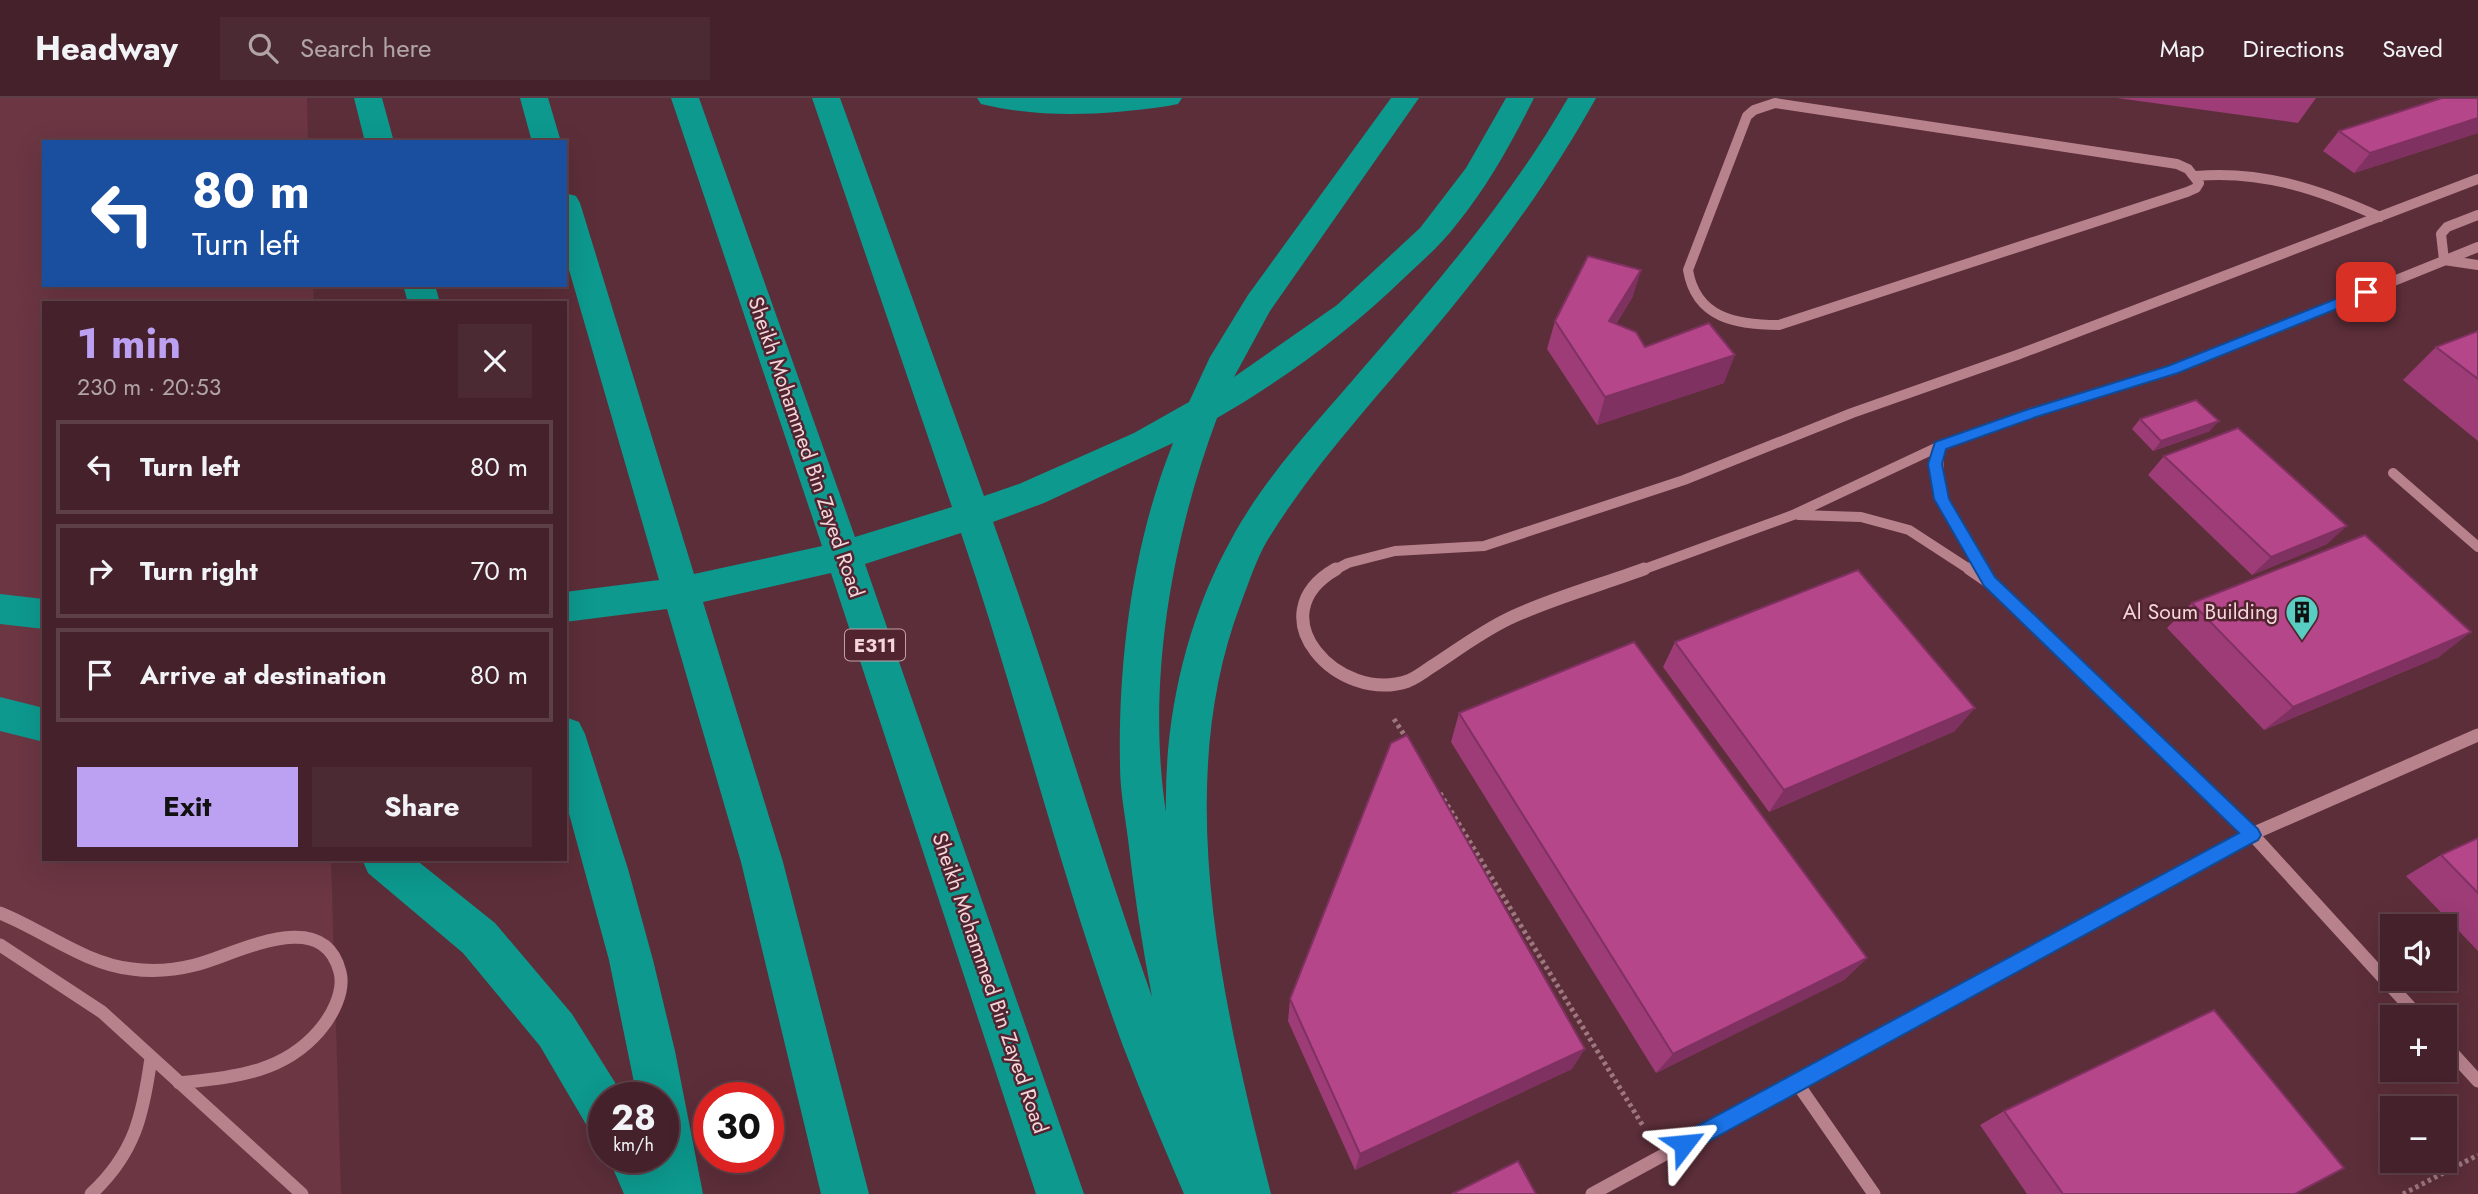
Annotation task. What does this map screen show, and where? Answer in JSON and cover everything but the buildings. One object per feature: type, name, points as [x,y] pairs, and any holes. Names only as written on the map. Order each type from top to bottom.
[{"type":"highway","points":[[368,98],[379,140]]},
{"type":"highway","points":[[534,98],[546,140]]},
{"type":"highway","name":"Sheikh Mohammed Bin Zayed Road","points":[[685,98],[929,802],[1060,1194]]},
{"type":"highway","points":[[827,98],[1016,639],[1096,900],[1142,1034],[1208,1194]]},
{"type":"highway","points":[[991,98],[1069,107],[1123,105],[1168,98]]},
{"type":"highway","points":[[1221,1194],[1184,1048],[1155,895],[1140,767],[1145,646],[1163,538],[1190,442],[1227,357],[1271,283],[1321,218],[1405,98]]},
{"type":"highway","points":[[567,607],[687,590],[789,569],[887,543],[965,518],[1136,447],[1267,373],[1337,323],[1389,279],[1432,234],[1468,190],[1496,146],[1520,98]]},
{"type":"highway","points":[[1247,1194],[1208,1015],[1192,905],[1185,825],[1186,752],[1197,682],[1214,619],[1238,561],[1269,509],[1315,449],[1494,235],[1544,163],[1582,98]]},
{"type":"highway","points":[[567,210],[762,862],[845,1194]]},
{"type":"highway","points":[[0,609],[42,614]]},
{"type":"highway","points":[[0,714],[42,724]]},
{"type":"highway","points":[[567,740],[614,888],[645,1011],[658,1082]]},
{"type":"highway","points":[[385,861],[479,938],[556,1030],[588,1083]]},
{"type":"highway","points":[[640,1173],[650,1194]]},
{"type":"highway","points":[[675,1173],[679,1194]]},
{"type":"street","points":[[2196,176],[2199,183],[2196,188],[1779,325],[1741,324],[1722,317],[1695,296],[1689,282],[1688,270],[1743,123],[1754,110],[1775,103],[2177,164],[2196,176],[2225,174],[2295,184],[2336,197],[2380,217]]},
{"type":"street","points":[[2478,179],[2017,355],[1852,413],[1684,480],[1484,546],[1395,551],[1348,563],[1323,577],[1311,590],[1303,610],[1304,632],[1315,652],[1332,669],[1356,680],[1384,685],[1409,681],[1508,619],[1793,515],[1940,446],[2031,413],[2173,370],[2478,247]]},
{"type":"street","points":[[2444,260],[2441,234],[2447,227],[2478,215]]},
{"type":"street","points":[[2444,260],[2478,265]]},
{"type":"street","points":[[1940,446],[1935,464],[1942,499],[1989,582]]},
{"type":"street","points":[[2393,473],[2478,547]]},
{"type":"street","points":[[1793,515],[1861,516],[1883,521],[1909,530],[1989,582],[2252,835],[2408,1005]]},
{"type":"street","points":[[1592,1194],[2252,835],[2478,735]]},
{"type":"street","points":[[0,945],[102,1012],[302,1194]]},
{"type":"street","points":[[91,1194],[121,1162],[135,1139],[143,1116],[151,1058]]},
{"type":"street","points":[[2457,1058],[2478,1081]]},
{"type":"street","points":[[1797,1083],[1874,1194]]},
{"type":"lane","points":[[0,913],[30,924],[98,960],[134,969],[165,970],[204,963],[290,936],[315,941],[332,954],[341,974],[340,997],[327,1021],[308,1043],[282,1062],[252,1073],[179,1083]]},
{"type":"path","points":[[1384,685],[1392,715],[1415,753]]},
{"type":"path","points":[[1437,788],[1661,1156]]},
{"type":"path","points":[[2403,1194],[2478,1155]]},
{"type":"shaded area","points":[[0,98],[307,98],[308,140],[42,140],[42,287],[313,287],[314,301],[42,301],[42,861],[331,861],[341,1194],[0,1194]]},
{"type":"place","name":"Al Soum Building","points":[[2302,642]]},
{"type":"route","points":[[1684,1144],[2252,835],[1989,582],[1957,531],[1942,499],[1935,464],[1940,446],[2031,413],[2173,370],[2366,292]]}]
